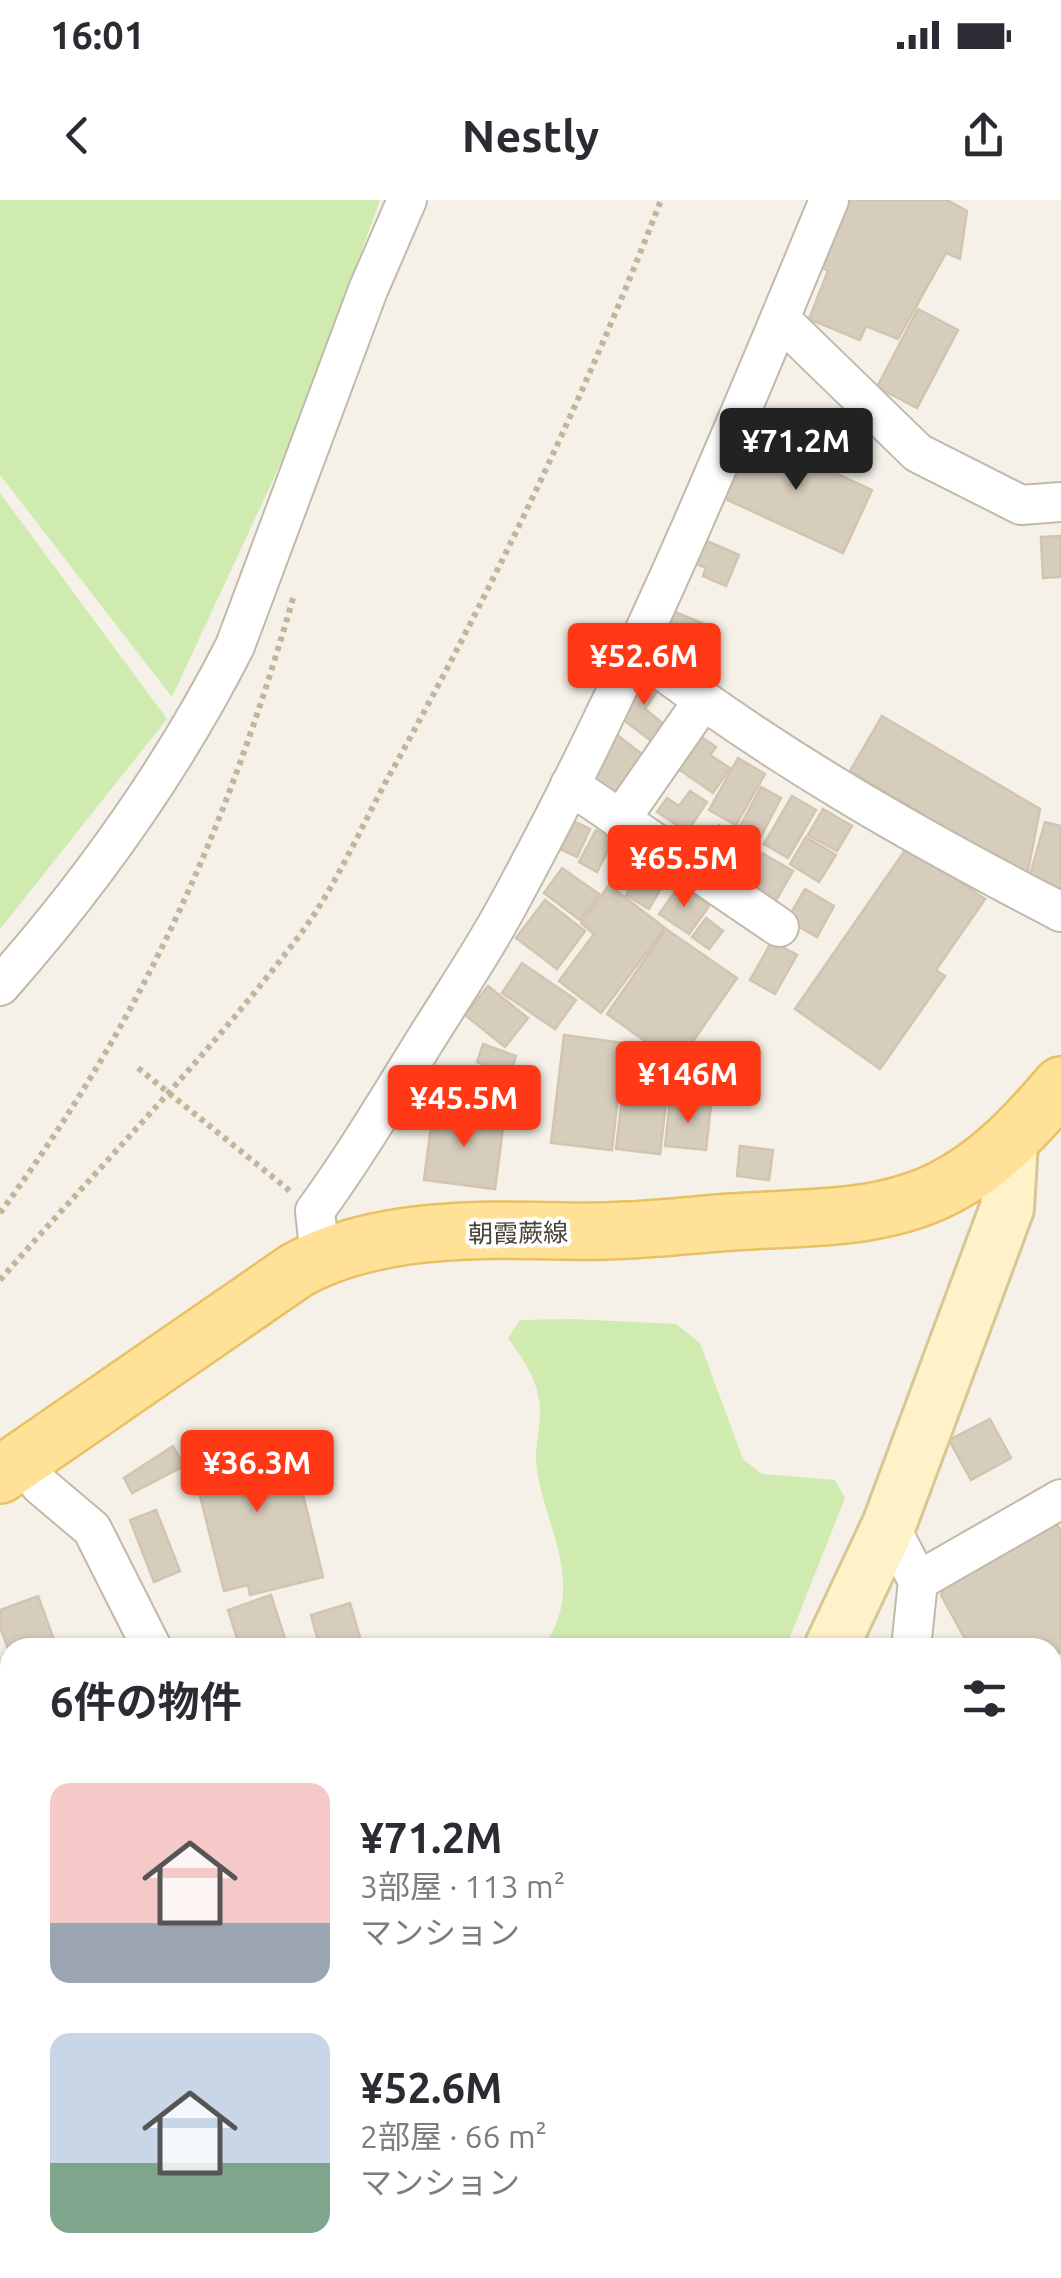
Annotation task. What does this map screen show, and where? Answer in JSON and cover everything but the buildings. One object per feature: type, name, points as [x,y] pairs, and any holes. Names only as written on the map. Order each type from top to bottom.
[{"type":"main road","name":"朝霞蕨線","points":[[12,1466],[317,1234],[346,1248],[443,1235],[612,1230],[865,1213],[942,1189],[1010,1142],[1061,1085]]},
{"type":"street","points":[[0,986],[128,821],[187,736],[236,646],[368,290],[407,200]]},
{"type":"street","points":[[317,1234],[348,1166],[508,906],[637,651],[782,321],[829,200]]},
{"type":"street","points":[[782,321],[918,453],[1021,505],[1061,502]]},
{"type":"street","points":[[637,651],[702,702],[828,781],[1061,912]]},
{"type":"street","points":[[620,820],[702,702]]},
{"type":"street","points":[[570,785],[779,927]]},
{"type":"street","points":[[836,1638],[889,1525],[1006,1208],[1010,1142]]},
{"type":"street","points":[[12,1466],[92,1529],[147,1638]]},
{"type":"street","points":[[918,1581],[1061,1499]]},
{"type":"street","points":[[889,1525],[918,1581],[912,1638]]},
{"type":"path","points":[[0,1280],[123,1139],[170,1094],[304,928],[454,659],[616,318],[661,200]]},
{"type":"path","points":[[0,1213],[84,1091],[171,937],[223,813],[267,690],[294,595],[294,578]]},
{"type":"path","points":[[138,1068],[317,1234]]},
{"type":"green space","points":[[0,200],[380,200],[299,424],[172,697],[0,475]]},
{"type":"green space","points":[[0,493],[167,719],[0,929]]},
{"type":"green space","points":[[520,1320],[676,1324],[700,1343],[743,1459],[762,1474],[835,1480],[845,1498],[790,1638],[548,1638],[562,1602],[563,1581],[537,1470],[537,1391],[508,1338]]}]
